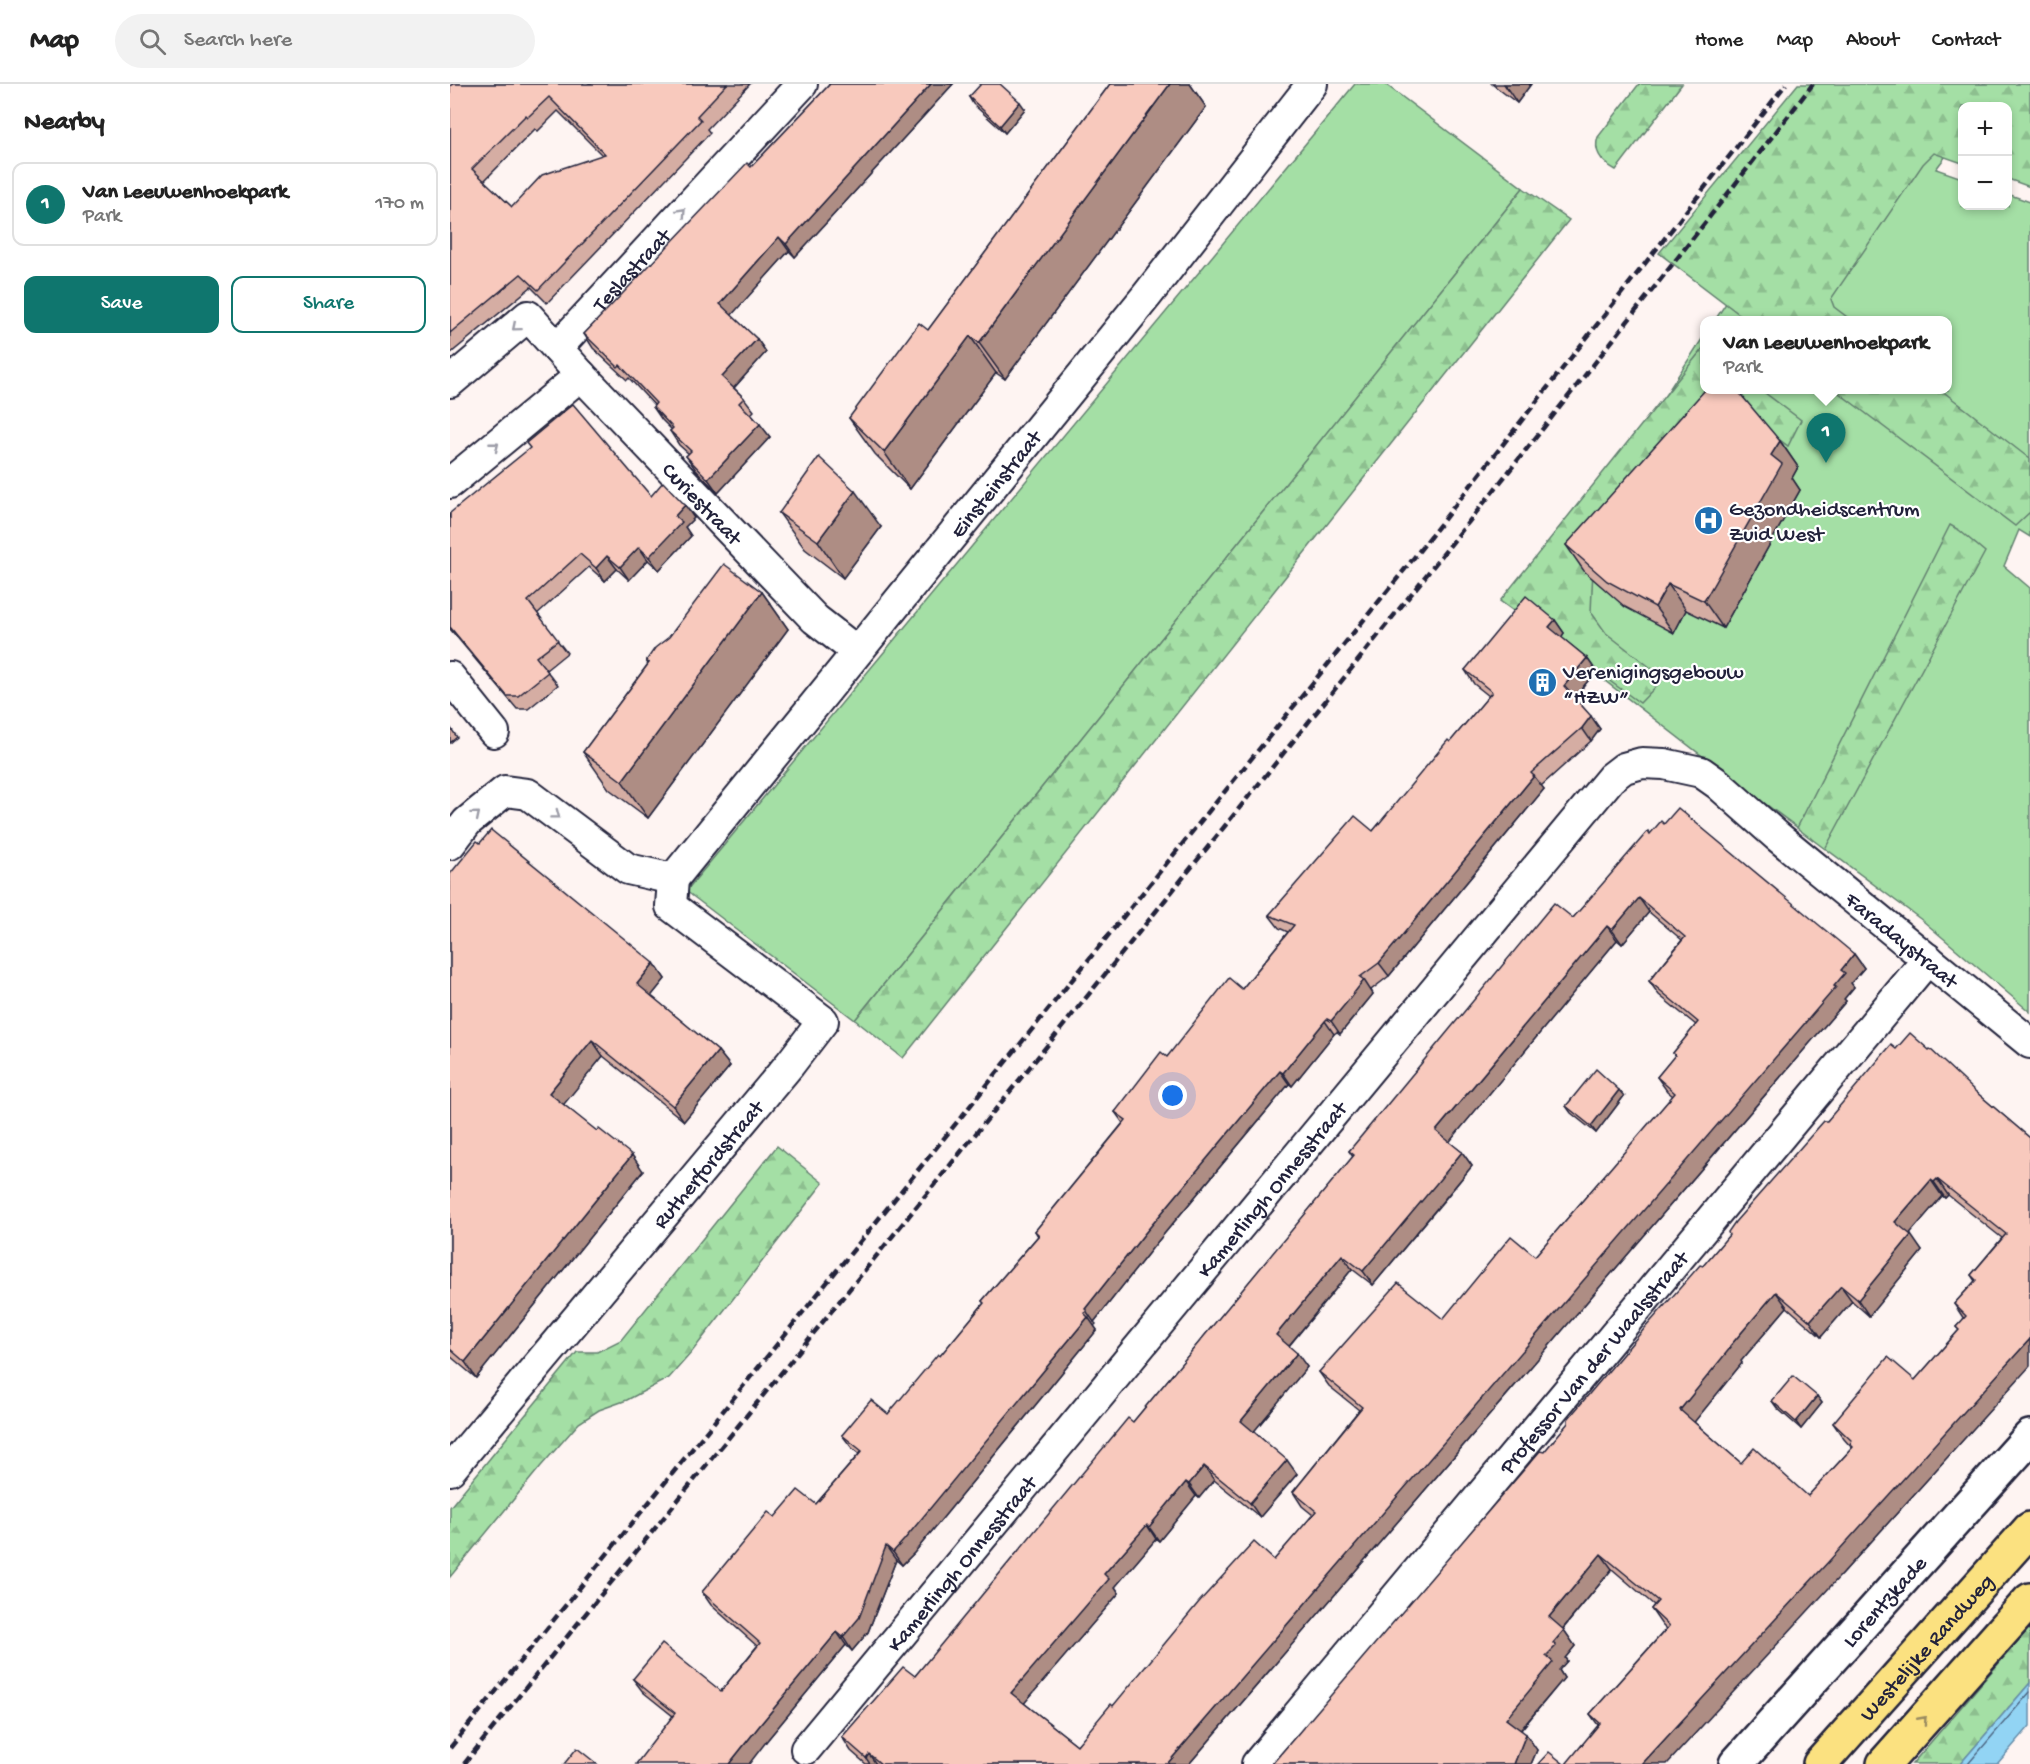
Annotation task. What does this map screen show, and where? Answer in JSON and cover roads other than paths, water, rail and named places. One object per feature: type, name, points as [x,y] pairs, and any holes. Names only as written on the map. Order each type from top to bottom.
[{"type":"main road","name":"Westelijke Randweg","points":[[1821,1764],[2030,1529]]},
{"type":"main road","points":[[1884,1764],[2030,1600]]},
{"type":"street","name":"Teslastraat","points":[[557,348],[802,84]]},
{"type":"street","name":"Einsteinstraat","points":[[673,879],[856,651],[1149,294],[1312,84]]},
{"type":"street","points":[[450,382],[528,316],[557,348]]},
{"type":"street","name":"Curiestraat","points":[[557,348],[815,619],[856,651]]},
{"type":"street","points":[[450,483],[581,375]]},
{"type":"street","points":[[450,676],[494,732]]},
{"type":"street","name":"Kamerlingh Onnesstraat","points":[[809,1759],[1611,778],[1624,768],[1642,763],[1664,764],[1701,772],[1777,836]]},
{"type":"street","points":[[450,844],[467,822],[505,790],[528,794],[628,869],[673,879]]},
{"type":"street","name":"Faradaystraat","points":[[1777,836],[2030,1043]]},
{"type":"street","name":"Rutherfordstraat","points":[[450,1470],[790,1064],[823,1021],[671,906],[673,879]]},
{"type":"street","name":"Professor Van der Waalsstraat","points":[[1257,1764],[1928,959]]},
{"type":"street","name":"Lorentzkade","points":[[1736,1764],[2030,1437]]},
{"type":"water","points":[[2030,1683],[2030,1726],[1997,1764],[1960,1764]]},
{"type":"railway","points":[[450,1748],[1405,569],[1786,84]]},
{"type":"railway","points":[[464,1764],[1312,718],[1813,84]]},
{"type":"place","name":"Van Leeuwenhoekpark","points":[[1826,463]]},
{"type":"place","name":"Gezondheidscentrum Zuid West","points":[[1708,520]]},
{"type":"place","name":"Verenigingsgebouw “HZW”","points":[[1542,683]]}]
